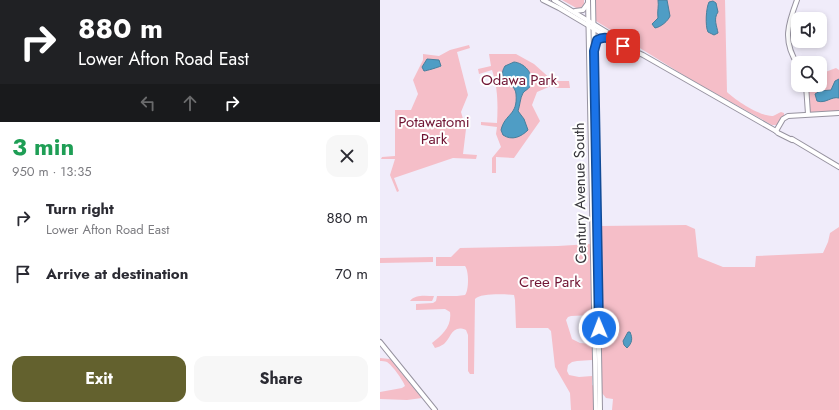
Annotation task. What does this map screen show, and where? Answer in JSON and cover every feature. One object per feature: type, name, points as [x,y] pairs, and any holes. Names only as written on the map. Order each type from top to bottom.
[{"type":"main road","points":[[543,0],[623,46],[643,55],[839,167]]},
{"type":"main road","points":[[554,0],[626,42],[643,55]]},
{"type":"main road","name":"Century Avenue South","points":[[593,0],[600,410]]},
{"type":"main road","points":[[793,56],[790,51],[788,36],[789,22],[797,0]]},
{"type":"main road","points":[[573,11],[582,11],[588,1]]},
{"type":"main road","name":"Century Avenue South","points":[[588,1],[596,410]]},
{"type":"main road","points":[[594,51],[597,40],[603,37],[609,38]]},
{"type":"main road","points":[[806,92],[808,114]]},
{"type":"main road","points":[[776,131],[786,116],[839,113]]},
{"type":"main road","points":[[380,342],[435,410]]},
{"type":"green space","points":[[562,0],[584,0],[584,4],[578,9]]},
{"type":"green space","points":[[594,0],[725,0],[727,92],[742,103],[762,114],[773,116],[781,112],[784,113],[784,116],[777,125],[772,125],[690,79],[596,21]]},
{"type":"green space","name":"Potawatomi Park","points":[[469,45],[470,48],[457,52],[468,95],[461,112],[466,129],[463,154],[477,155],[476,159],[453,158],[394,178],[399,191],[397,192],[390,175],[395,159],[381,159],[382,157],[395,156],[395,110],[411,110],[418,94],[413,80],[423,60],[423,54],[439,56],[450,50]]},
{"type":"green space","name":"Odawa Park","points":[[489,54],[516,54],[534,64],[553,81],[569,81],[570,88],[558,88],[551,86],[537,92],[532,105],[540,121],[514,158],[496,157],[496,173],[492,173],[492,158],[501,147],[496,134],[497,127],[481,125],[481,122],[497,123],[497,96],[492,70],[479,74],[478,69],[491,66]]},
{"type":"green space","points":[[836,68],[839,70],[839,111],[811,112],[809,92],[827,92],[827,71]]},
{"type":"green space","points":[[686,225],[695,229],[698,257],[723,267],[755,267],[756,256],[823,253],[830,233],[839,227],[839,410],[612,410],[613,399],[606,398],[602,393],[600,226]]},
{"type":"green space","name":"Cree Park","points":[[590,244],[592,315],[571,316],[566,320],[572,339],[580,343],[592,344],[592,360],[572,362],[568,365],[567,371],[569,375],[579,377],[592,376],[592,385],[594,386],[594,410],[571,410],[570,393],[555,367],[551,331],[548,328],[516,328],[514,295],[487,295],[475,299],[474,374],[470,374],[468,371],[468,335],[466,330],[455,330],[444,344],[435,348],[432,343],[446,330],[450,312],[445,309],[416,310],[416,304],[433,303],[436,301],[437,296],[465,295],[468,280],[465,266],[436,266],[436,257],[451,257],[460,248]]},
{"type":"green space","points":[[433,257],[433,262],[380,263],[380,258]]},
{"type":"green space","points":[[418,296],[434,296],[432,301],[410,301]]},
{"type":"green space","points":[[380,358],[390,359],[422,398],[407,400],[380,399],[380,392],[402,388],[405,386],[392,366],[387,362],[380,361]]},
{"type":"water","points":[[658,0],[667,0],[670,16],[664,24],[655,28],[652,24],[658,18]]},
{"type":"water","points":[[713,1],[716,3],[718,12],[716,20],[718,33],[714,35],[708,32],[706,21],[709,2]]},
{"type":"water","points":[[427,59],[439,60],[441,66],[424,71],[422,67]]},
{"type":"water","points":[[514,62],[525,66],[530,72],[532,80],[530,87],[522,95],[518,111],[524,119],[528,130],[522,135],[510,138],[503,135],[501,130],[505,120],[515,107],[516,94],[513,87],[504,78],[503,71],[505,66]]},
{"type":"water","points":[[839,79],[839,98],[833,98],[823,102],[817,101],[815,94],[831,90],[835,81]]},
{"type":"water","points":[[628,332],[630,332],[632,339],[627,348],[623,341]]},
{"type":"route","points":[[599,328],[594,51],[597,40],[603,37],[609,38],[623,46]]}]
